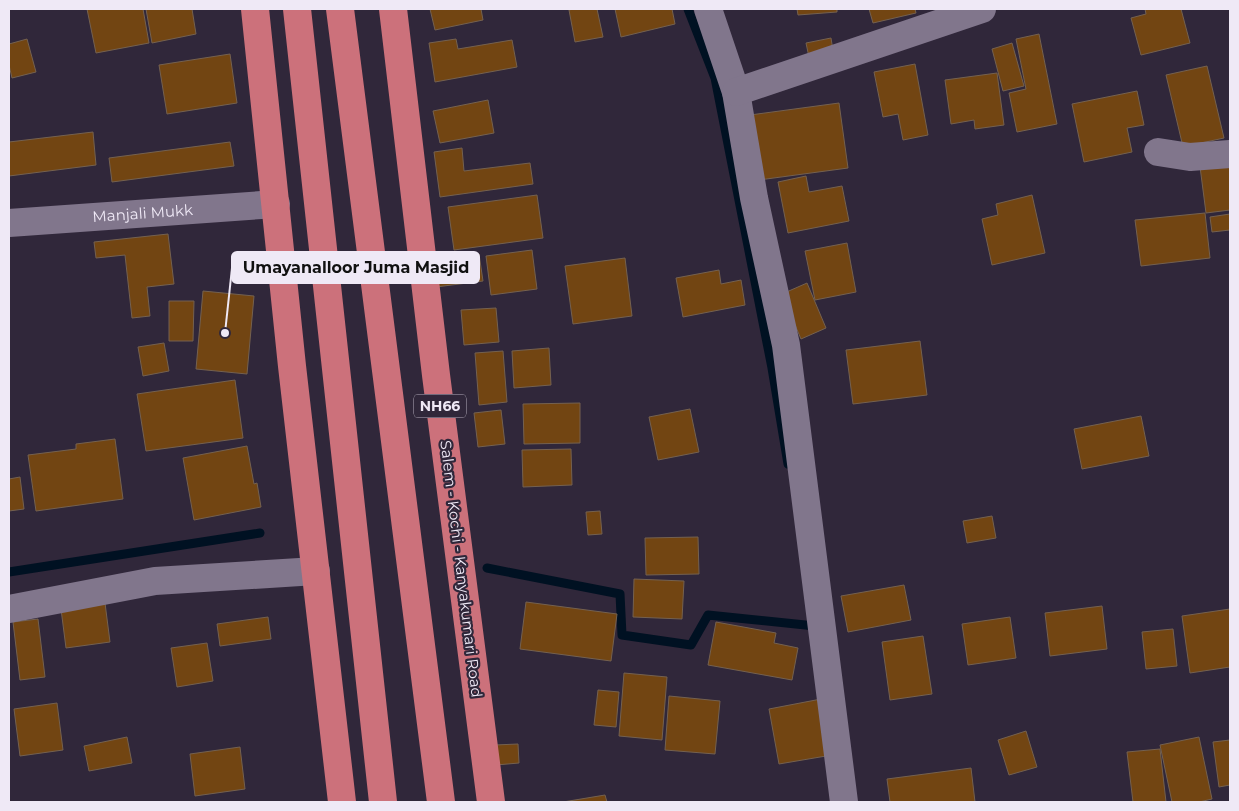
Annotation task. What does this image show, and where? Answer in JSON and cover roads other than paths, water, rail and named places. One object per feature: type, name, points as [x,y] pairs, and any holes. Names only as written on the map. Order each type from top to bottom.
[{"type":"highway","points":[[255,9],[292,366],[342,802]]},
{"type":"highway","points":[[297,9],[383,802]]},
{"type":"highway","points":[[340,9],[441,802]]},
{"type":"highway","name":"Salem - Kochi - Kanyakumari Road","points":[[393,9],[436,375],[491,802]]},
{"type":"street","points":[[708,9],[736,92],[754,198],[786,346],[844,802]]},
{"type":"street","points":[[736,92],[982,9]]},
{"type":"street","points":[[1158,152],[1190,158],[1230,154]]},
{"type":"street","name":"Manjali Mukk","points":[[9,223],[276,204]]},
{"type":"street","points":[[9,609],[155,581],[316,571]]},
{"type":"waterway","points":[[688,9],[715,78],[772,368],[788,464]]},
{"type":"waterway","points":[[9,572],[260,533]]},
{"type":"waterway","points":[[487,568],[620,594],[622,635],[691,645],[708,615],[815,626],[814,622]]},
{"type":"place","name":"Umayanalloor Juma Masjid","points":[[225,333]]}]
